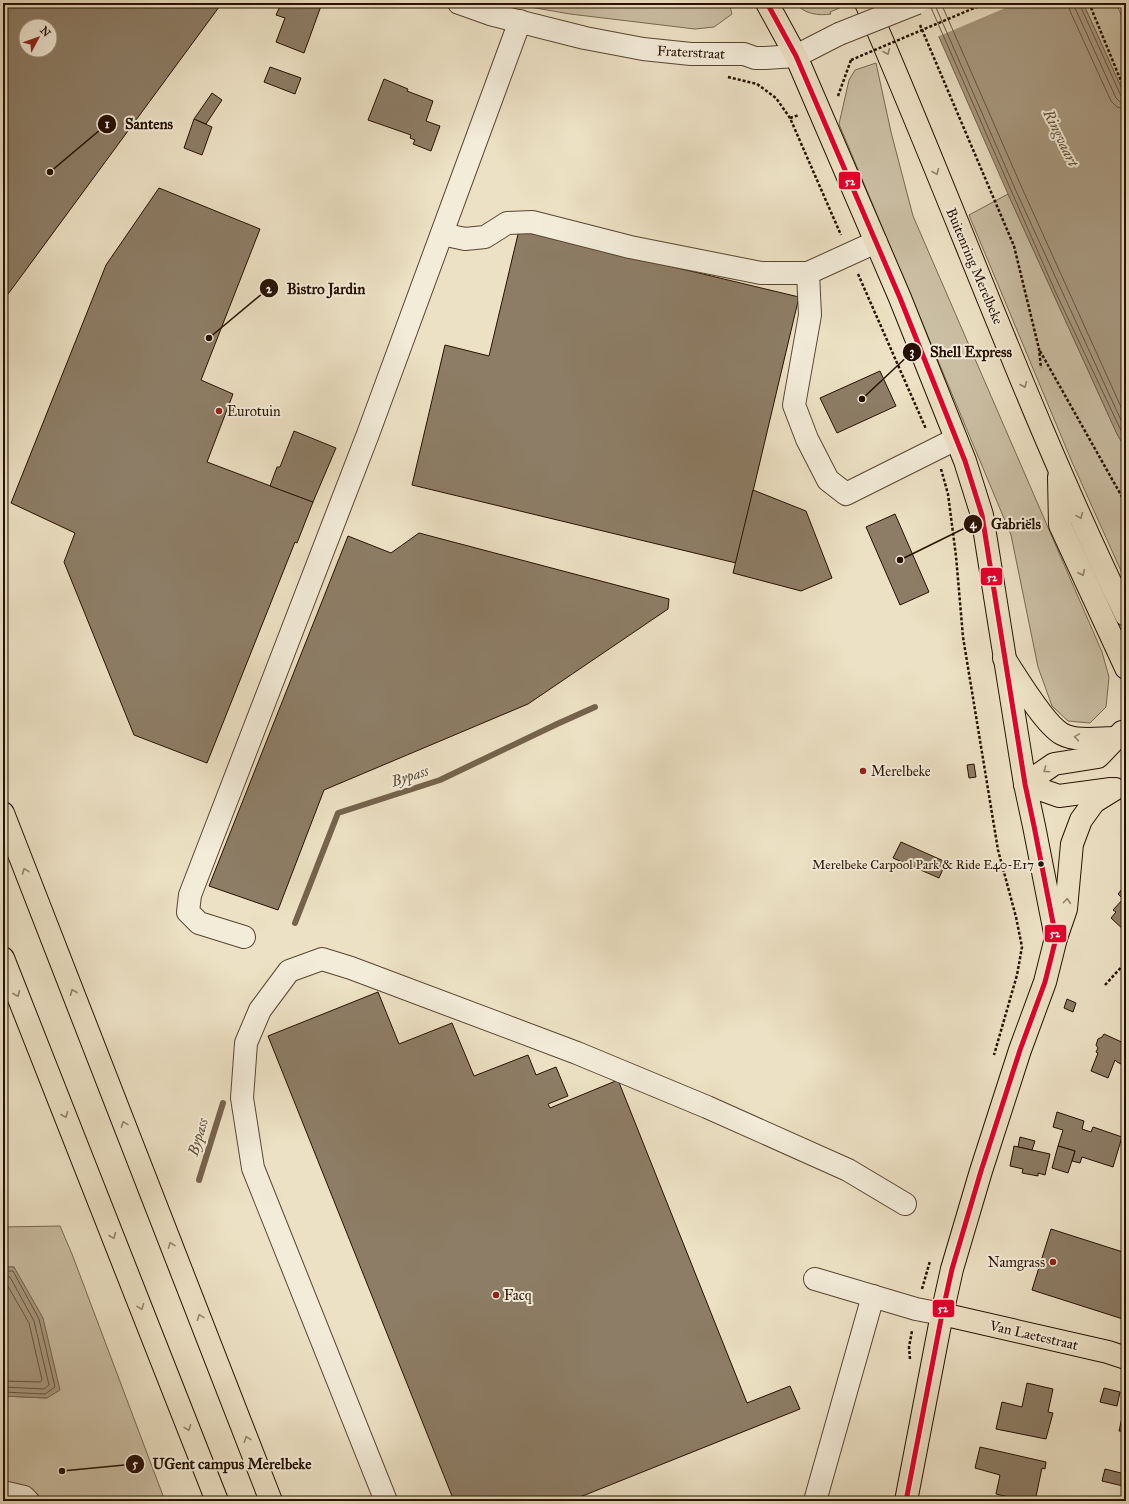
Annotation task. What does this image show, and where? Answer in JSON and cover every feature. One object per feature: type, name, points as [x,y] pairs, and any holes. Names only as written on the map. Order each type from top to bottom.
[{"type":"main road","points":[[767,3],[796,56],[900,298],[965,461],[982,515],[1025,784],[1056,938]]},
{"type":"main road","name":"Buitenring Merelbeke","points":[[866,3],[1058,468],[1126,615]]},
{"type":"main road","points":[[1058,468],[1060,525],[1126,668]]},
{"type":"main road","points":[[1004,658],[1048,723],[1062,734],[1079,738],[1121,733]]},
{"type":"main road","points":[[1025,784],[1054,764],[1098,756],[1121,733]]},
{"type":"main road","points":[[1025,784],[1059,796],[1120,788]]},
{"type":"main road","points":[[906,1501],[952,1269],[981,1171],[1020,1050],[1045,982],[1056,938],[1066,909],[1072,844],[1081,820],[1094,802],[1120,788]]},
{"type":"main road","points":[[3,813],[271,1501]]},
{"type":"main road","points":[[3,958],[217,1501]]},
{"type":"main road","name":"Van Laetestraat","points":[[942,1314],[1108,1352],[1126,1358]]},
{"type":"street","name":"Fraterstraat","points":[[458,3],[490,14],[585,38],[643,49],[691,54],[744,54],[755,58],[796,56],[839,34],[918,13]]},
{"type":"street","points":[[244,937],[199,923],[188,912],[190,895],[368,434],[520,21]]},
{"type":"street","points":[[442,234],[465,239],[485,237],[507,223],[532,222],[630,247],[761,273],[808,273],[876,242]]},
{"type":"street","points":[[808,273],[810,315],[794,405],[807,439],[828,480],[846,494],[956,439]]},
{"type":"street","points":[[386,1501],[253,1168],[242,1098],[246,1043],[260,1010],[289,971],[322,959],[351,968],[570,1050],[707,1107],[848,1170],[905,1204]]},
{"type":"street","points":[[815,1279],[942,1314]]},
{"type":"street","points":[[815,1501],[873,1296]]},
{"type":"street","points":[[3,1492],[24,1497],[28,1501]]},
{"type":"path","points":[[851,60],[986,3]]},
{"type":"path","points":[[1089,3],[1126,93]]},
{"type":"path","points":[[918,13],[1014,246],[1039,349],[1126,504]]},
{"type":"path","points":[[727,77],[757,84],[776,98],[790,118],[935,450],[948,494],[956,556],[963,637],[998,850],[1016,917],[1022,947],[1017,975],[993,1058]]},
{"type":"path","points":[[1105,985],[1126,962]]},
{"type":"path","points":[[916,1308],[929,1262],[933,1258]]},
{"type":"shaded area","points":[[507,3],[729,3],[732,14],[714,27],[695,29],[570,14]]},
{"type":"shaded area","points":[[796,3],[849,4],[830,12],[831,14],[821,15],[807,12]]},
{"type":"shaded area","points":[[1083,3],[1116,3],[1126,26],[1126,98]]},
{"type":"shaded area","points":[[876,63],[891,132],[913,216],[1102,652],[1109,677],[1106,707],[1090,723],[1068,721],[1052,706],[1038,667],[1011,535],[839,124],[849,80],[855,70]]},
{"type":"shaded area","points":[[1008,194],[1117,434],[1126,449],[1126,582],[1072,462],[969,215]]},
{"type":"shaded area","points":[[60,1226],[72,1254],[165,1501],[42,1501],[34,1494],[3,1483],[3,1396],[47,1398],[14,1267],[3,1267],[3,1227]]},
{"type":"water","name":"Ringvaart","points":[[924,3],[1083,3],[1126,98],[1126,449],[1117,434],[1008,194]]},
{"type":"water","points":[[3,1267],[14,1267],[43,1318],[60,1390],[47,1398],[3,1396]]},
{"type":"pier","points":[[922,3],[1017,3],[937,37]]},
{"type":"building","points":[[3,3],[222,3],[3,301]]},
{"type":"building","points":[[283,3],[314,3],[321,6],[304,53],[276,42],[285,18],[276,15],[281,4],[283,5]]},
{"type":"building","points":[[270,67],[301,78],[295,94],[264,82]]},
{"type":"building","points":[[384,79],[408,89],[407,91],[433,101],[426,121],[440,126],[431,151],[413,144],[415,140],[410,138],[411,135],[368,120]]},
{"type":"building","points":[[212,93],[222,100],[206,124],[194,119]]},
{"type":"building","points":[[194,119],[212,127],[202,155],[184,148]]},
{"type":"building","points":[[159,188],[260,229],[201,380],[233,394],[207,462],[313,502],[297,543],[295,542],[207,763],[134,735],[64,562],[75,533],[11,503],[106,265]]},
{"type":"building","points":[[519,230],[799,297],[736,563],[412,485],[445,345],[489,356]]},
{"type":"building","points":[[880,371],[896,406],[837,433],[820,398]]},
{"type":"building","points":[[294,431],[336,448],[313,502],[270,486],[277,467],[280,467]]},
{"type":"building","points":[[753,490],[806,511],[832,578],[801,591],[733,573]]},
{"type":"building","points":[[895,514],[929,592],[900,605],[866,527]]},
{"type":"building","points":[[419,533],[669,599],[668,609],[528,704],[324,790],[278,910],[209,886],[348,536],[391,553]]},
{"type":"building","points":[[974,764],[976,777],[969,778],[967,765]]},
{"type":"building","points":[[901,842],[946,862],[939,878],[893,858]]},
{"type":"building","points":[[1126,863],[1126,878],[1123,875]]},
{"type":"building","points":[[1126,884],[1126,932],[1111,918],[1116,912],[1113,910],[1123,899],[1118,894]]},
{"type":"building","points":[[378,992],[399,1044],[452,1023],[474,1076],[528,1055],[536,1075],[556,1067],[568,1096],[548,1104],[550,1108],[618,1080],[747,1403],[790,1386],[800,1409],[570,1501],[454,1501],[268,1036]]},
{"type":"building","points":[[1067,999],[1076,1003],[1073,1012],[1064,1008]]},
{"type":"building","points":[[1104,1034],[1126,1044],[1126,1064],[1123,1065],[1115,1060],[1108,1078],[1091,1071],[1098,1053],[1096,1052],[1098,1048],[1096,1045],[1098,1039]]},
{"type":"building","points":[[1057,1112],[1084,1121],[1082,1129],[1091,1132],[1093,1127],[1122,1137],[1113,1167],[1082,1157],[1080,1163],[1072,1161],[1075,1151],[1058,1146],[1063,1130],[1053,1127]]},
{"type":"building","points":[[1020,1137],[1035,1141],[1032,1150],[1018,1147]]},
{"type":"building","points":[[1014,1146],[1050,1154],[1045,1175],[1038,1173],[1038,1176],[1022,1173],[1023,1169],[1010,1166]]},
{"type":"building","points":[[1058,1146],[1075,1151],[1068,1173],[1052,1168]]},
{"type":"building","points":[[1051,1229],[1126,1253],[1126,1320],[1032,1290]]},
{"type":"building","points":[[1027,1383],[1053,1389],[1048,1412],[1053,1413],[1046,1439],[996,1429],[1002,1402],[1022,1407]]},
{"type":"building","points":[[1104,1388],[1120,1392],[1117,1406],[1100,1402]]},
{"type":"building","points":[[1126,1404],[1126,1432],[1119,1431]]},
{"type":"building","points":[[980,1447],[1046,1462],[1045,1469],[1042,1468],[1035,1501],[1025,1501],[996,1494],[1000,1475],[975,1468]]},
{"type":"building","points":[[1105,1469],[1125,1474],[1123,1486],[1102,1481]]},
{"type":"waterway","name":"Bypass","points":[[295,923],[338,813],[440,780],[595,707]]},
{"type":"waterway","name":"Bypass","points":[[199,1180],[223,1103]]},
{"type":"transit line","name":"52","points":[[767,3],[796,56],[900,298],[965,461],[982,515],[1025,784],[1056,938],[1045,982],[1020,1050],[981,1171],[952,1269],[906,1501]]},
{"type":"place","name":"Santens","points":[[50,172]]},
{"type":"place","name":"Bistro Jardin","points":[[209,338]]},
{"type":"place","name":"Shell Express","points":[[862,399]]},
{"type":"place","name":"Eurotuin","points":[[219,411]]},
{"type":"place","name":"Gabriëls","points":[[900,560]]},
{"type":"place","name":"Merelbeke","points":[[863,771]]},
{"type":"place","name":"Merelbeke Carpool Park & Ride E40-E17","points":[[1041,864]]},
{"type":"place","name":"Namgrass","points":[[1053,1262]]},
{"type":"place","name":"Facq","points":[[496,1295]]},
{"type":"place","name":"UGent campus Merelbeke","points":[[62,1471]]}]
